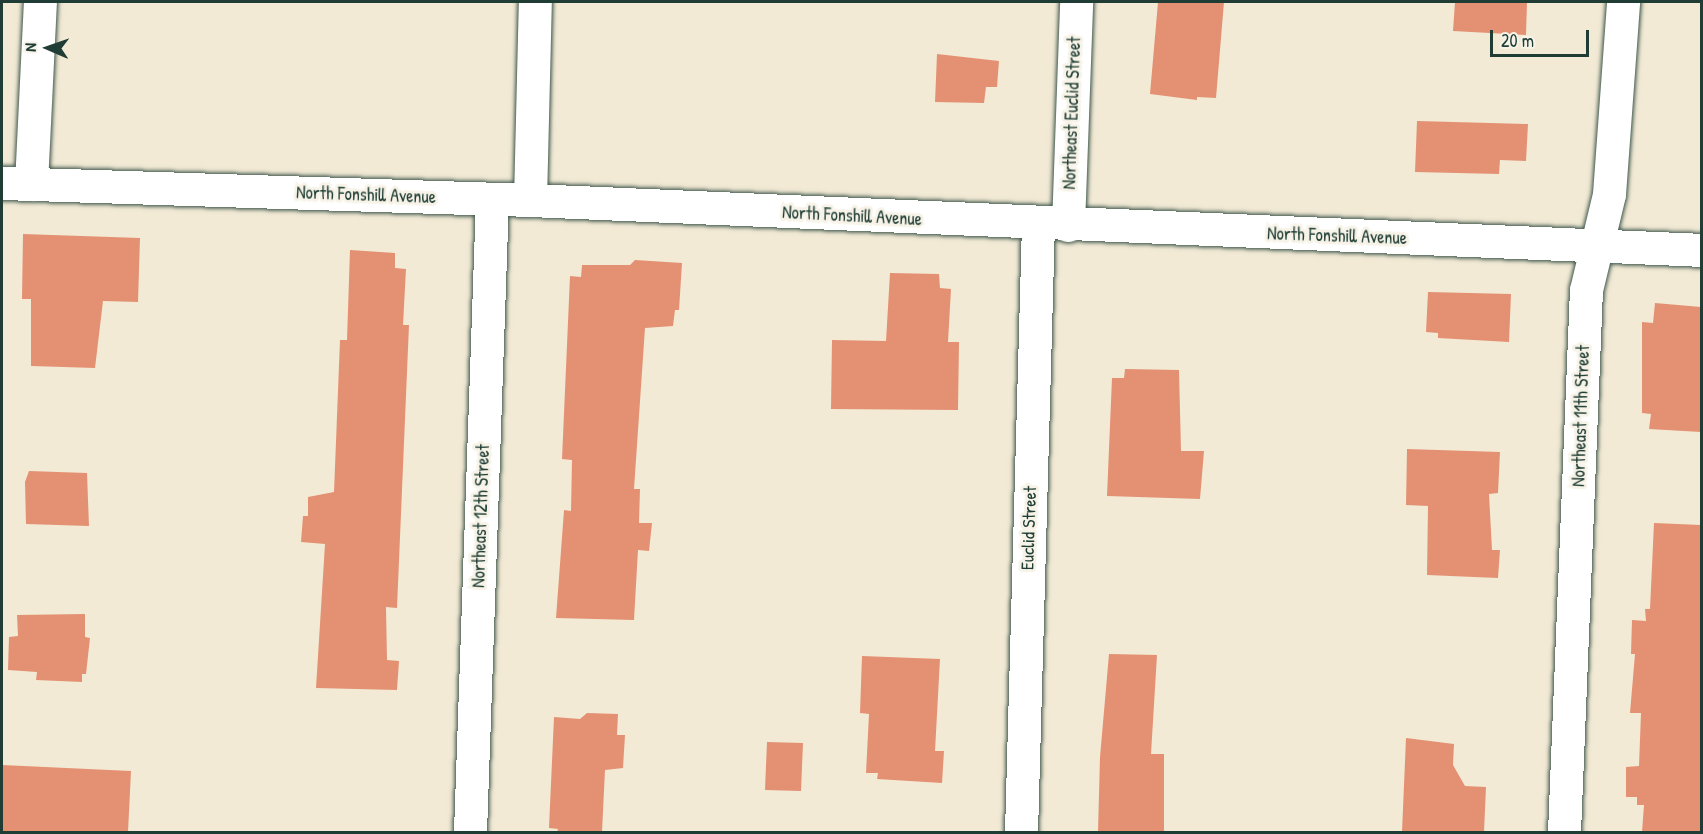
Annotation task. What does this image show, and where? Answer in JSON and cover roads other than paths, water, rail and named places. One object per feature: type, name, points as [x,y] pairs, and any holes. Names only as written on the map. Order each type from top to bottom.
[{"type":"street","points":[[16,183],[40,2]]},
{"type":"street","points":[[530,200],[535,2]]},
{"type":"street","name":"Northeast Euclid Street","points":[[1053,225],[1076,2]]},
{"type":"street","name":"Northeast 11th Street","points":[[1564,832],[1586,290],[1609,194],[1623,2]]},
{"type":"street","name":"North Fonshill Avenue","points":[[16,183],[530,200],[1053,225],[1701,250]]},
{"type":"street","name":"Northeast 12th Street","points":[[470,832],[492,200]]},
{"type":"street","name":"Euclid Street","points":[[1021,832],[1053,225]]}]
